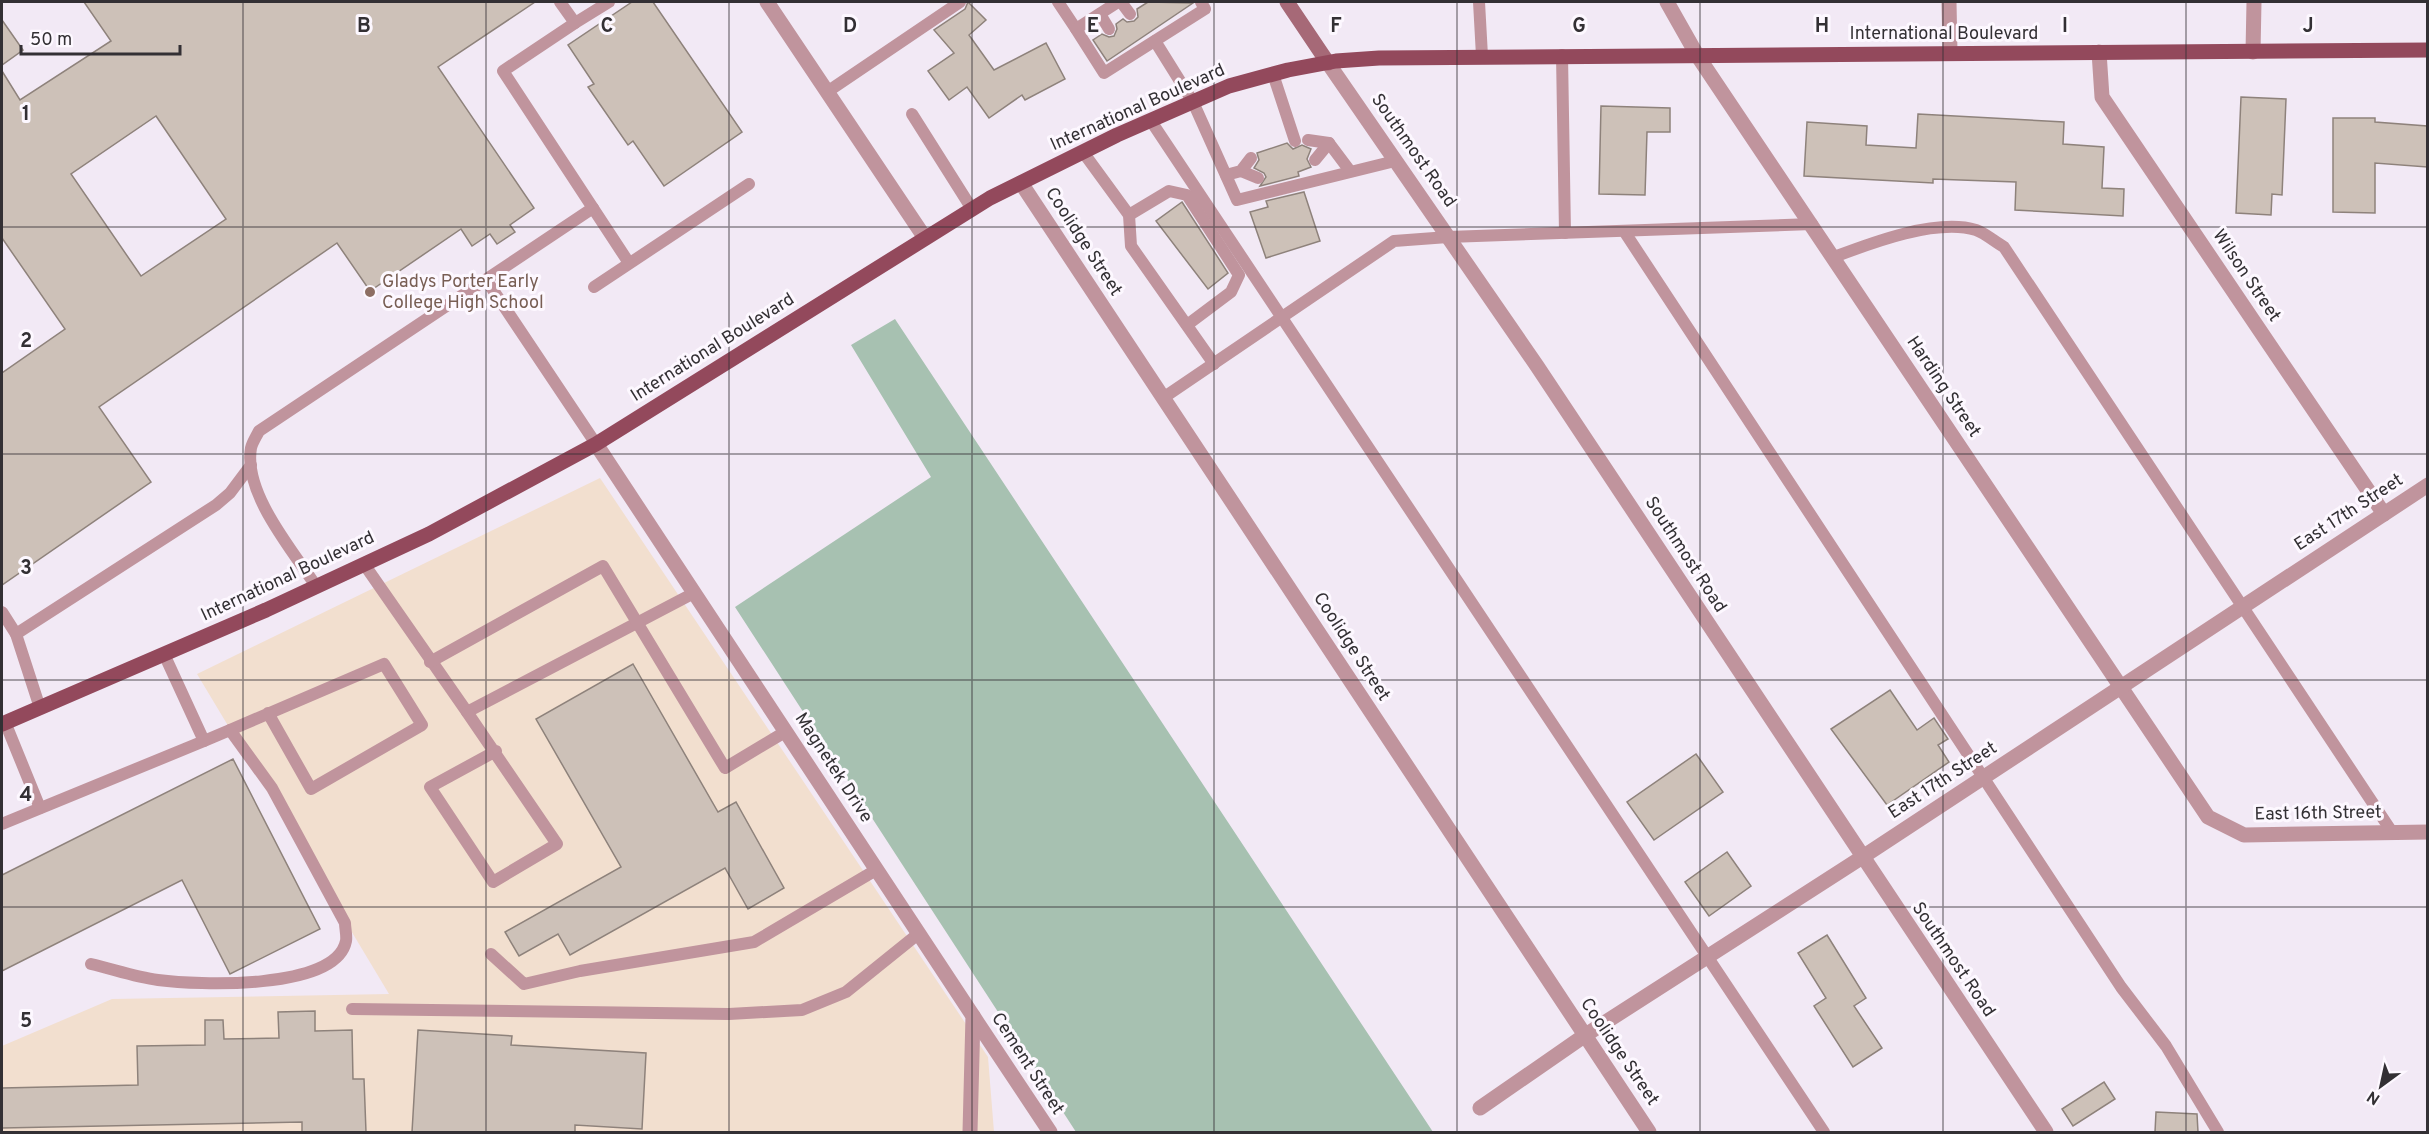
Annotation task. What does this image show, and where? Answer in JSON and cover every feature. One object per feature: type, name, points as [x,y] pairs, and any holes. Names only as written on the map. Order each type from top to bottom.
[{"type":"main road","name":"Southmost Road","points":[[1287,2],[1328,63]]},
{"type":"main road","name":"International Boulevard","points":[[3,723],[164,654],[429,534],[596,444],[972,209],[1083,152],[1228,86],[1328,63],[1379,58],[2427,50]]},
{"type":"street","points":[[766,2],[925,238]]},
{"type":"street","name":"Harding Street","points":[[1667,2],[1697,55],[2191,792]]},
{"type":"street","points":[[1949,2],[1950,53]]},
{"type":"street","points":[[2253,52],[2254,2]]},
{"type":"street","name":"Wilson Street","points":[[2099,52],[2102,97],[2384,514]]},
{"type":"street","name":"Southmost Road","points":[[1328,63],[1537,366],[1861,858],[2046,1132]]},
{"type":"street","name":"Coolidge Street","points":[[1021,183],[1649,1132]]},
{"type":"street","name":"Magnetek Drive","points":[[596,444],[973,1016]]},
{"type":"street","name":"East 17th Street","points":[[1479,1108],[1584,1036],[1861,858],[2427,485]]},
{"type":"street","name":"East 16th Street","points":[[2191,792],[2208,817],[2244,835],[2427,832]]},
{"type":"street","points":[[970,1132],[973,1016]]},
{"type":"street","name":"Cement Street","points":[[973,1016],[1050,1132]]},
{"type":"lane","points":[[560,2],[575,23]]},
{"type":"lane","points":[[609,2],[503,71],[629,263]]},
{"type":"lane","points":[[827,92],[960,2]]},
{"type":"lane","points":[[1058,2],[1104,73],[1126,55],[1170,26],[1205,9],[1201,2]]},
{"type":"lane","points":[[1076,30],[1120,2],[1130,14]]},
{"type":"lane","points":[[1479,2],[1482,56]]},
{"type":"lane","points":[[1100,14],[1109,29]]},
{"type":"lane","points":[[1150,41],[1193,102],[1237,200],[1395,161]]},
{"type":"lane","points":[[1562,56],[1565,233]]},
{"type":"lane","points":[[1273,74],[1295,141]]},
{"type":"lane","points":[[912,114],[972,209]]},
{"type":"lane","points":[[1151,121],[1239,275],[1231,292],[1187,326]]},
{"type":"lane","points":[[1308,140],[1329,143],[1350,171]]},
{"type":"lane","points":[[1315,159],[1329,143]]},
{"type":"lane","points":[[1083,152],[1129,215],[1131,246],[1214,364]]},
{"type":"lane","points":[[1241,171],[1251,158]]},
{"type":"lane","points":[[1226,175],[1241,171],[1258,178]]},
{"type":"lane","points":[[594,287],[749,184]]},
{"type":"lane","points":[[1129,215],[1169,191],[1192,192]]},
{"type":"lane","points":[[1192,192],[1283,317],[1824,1132]]},
{"type":"lane","points":[[316,586],[262,502],[251,465],[251,447],[259,431],[487,281],[593,208]]},
{"type":"lane","points":[[1163,398],[1394,241],[1448,237],[1812,224]]},
{"type":"lane","points":[[1834,257],[1877,240],[1944,228],[1976,230],[2004,248],[2392,832]]},
{"type":"lane","points":[[1624,231],[2121,987],[2166,1046],[2218,1132]]},
{"type":"lane","points":[[487,281],[596,444]]},
{"type":"lane","points":[[16,634],[216,505],[230,493],[251,465]]},
{"type":"lane","points":[[364,564],[430,662],[496,751],[557,844],[493,882],[430,787],[496,751]]},
{"type":"lane","points":[[430,662],[603,566],[725,768],[785,732]]},
{"type":"lane","points":[[467,712],[694,593]]},
{"type":"lane","points":[[2,614],[16,634],[39,708]]},
{"type":"lane","points":[[164,654],[204,741]]},
{"type":"lane","points":[[2,824],[384,664],[422,725],[310,789],[268,713]]},
{"type":"lane","points":[[3,723],[40,808]]},
{"type":"lane","points":[[91,964],[158,980],[257,983],[318,971],[334,959],[346,942],[345,922],[272,788],[230,730]]},
{"type":"lane","points":[[491,954],[524,984],[580,971],[754,942],[876,870]]},
{"type":"lane","points":[[352,1009],[729,1014],[802,1010],[846,992],[918,934]]},
{"type":"shaded area","points":[[600,478],[988,1057],[994,1132],[2,1132],[2,1046],[112,999],[389,994],[197,674]]},
{"type":"green space","points":[[895,319],[1433,1132],[1076,1132],[735,607],[931,477],[851,345]]},
{"type":"building","points":[[84,2],[535,2],[438,67],[534,208],[510,225],[515,232],[497,244],[490,234],[472,246],[461,229],[370,291],[337,243],[99,407],[151,482],[2,585],[2,373],[65,329],[2,238],[2,71],[20,100],[111,41]],"holes":[[[156,116],[226,219],[141,276],[71,174]]]},
{"type":"building","points":[[632,2],[653,2],[742,132],[664,186],[633,141],[628,145],[588,87],[594,84],[568,45]]},
{"type":"building","points":[[968,2],[986,20],[969,35],[994,70],[1046,43],[1065,79],[1025,100],[1022,95],[989,118],[967,87],[949,100],[928,71],[954,53],[934,30],[965,9]]},
{"type":"building","points":[[1148,2],[1193,3],[1107,61],[1093,40],[1102,34],[1109,37],[1114,36],[1117,29],[1116,24],[1123,19],[1127,22],[1134,21],[1138,17],[1137,9]]},
{"type":"building","points":[[2,20],[23,50],[2,65]]},
{"type":"building","points":[[2241,97],[2286,99],[2282,195],[2272,194],[2271,215],[2236,213]]},
{"type":"building","points":[[1601,106],[1670,108],[1670,132],[1647,132],[1645,195],[1599,194]]},
{"type":"building","points":[[1918,114],[2064,122],[2063,144],[2104,147],[2102,188],[2124,189],[2123,216],[2015,210],[2016,182],[1933,179],[1933,183],[1804,176],[1807,122],[1867,126],[1866,145],[1916,148]]},
{"type":"building","points":[[2333,118],[2375,118],[2375,122],[2427,126],[2427,167],[2375,163],[2375,213],[2333,212]]},
{"type":"building","points":[[1287,143],[1293,149],[1302,145],[1311,149],[1307,159],[1311,167],[1298,172],[1299,176],[1260,186],[1266,177],[1264,173],[1254,168],[1259,160],[1257,153]]},
{"type":"building","points":[[1304,192],[1320,241],[1266,258],[1250,212],[1268,207],[1266,201]]},
{"type":"building","points":[[1182,202],[1228,273],[1208,289],[1156,221]]},
{"type":"building","points":[[633,664],[718,812],[736,802],[784,888],[748,909],[725,868],[570,955],[558,934],[519,956],[505,932],[621,867],[536,719]]},
{"type":"building","points":[[1890,690],[1917,730],[1934,718],[1948,739],[1938,745],[1949,762],[1887,805],[1831,729]]},
{"type":"building","points":[[1696,754],[1723,792],[1654,840],[1627,802]]},
{"type":"building","points":[[233,759],[320,929],[230,974],[182,880],[2,971],[2,875]]},
{"type":"building","points":[[1727,852],[1751,886],[1709,916],[1685,882]]},
{"type":"building","points":[[1827,935],[1866,998],[1854,1006],[1882,1048],[1853,1067],[1814,1006],[1826,998],[1798,953]]},
{"type":"building","points":[[315,1011],[315,1031],[352,1030],[353,1079],[364,1079],[366,1132],[302,1132],[302,1122],[2,1128],[2,1088],[138,1085],[137,1046],[205,1045],[205,1020],[223,1020],[224,1039],[279,1038],[278,1012]]},
{"type":"building","points":[[418,1030],[512,1036],[511,1045],[646,1053],[642,1129],[575,1125],[575,1132],[412,1132]]},
{"type":"building","points":[[2104,1082],[2115,1099],[2073,1126],[2062,1109]]},
{"type":"building","points":[[2156,1112],[2197,1114],[2198,1132],[2155,1132]]},
{"type":"place","name":"Gladys Porter Early College High School","points":[[370,292]]}]
